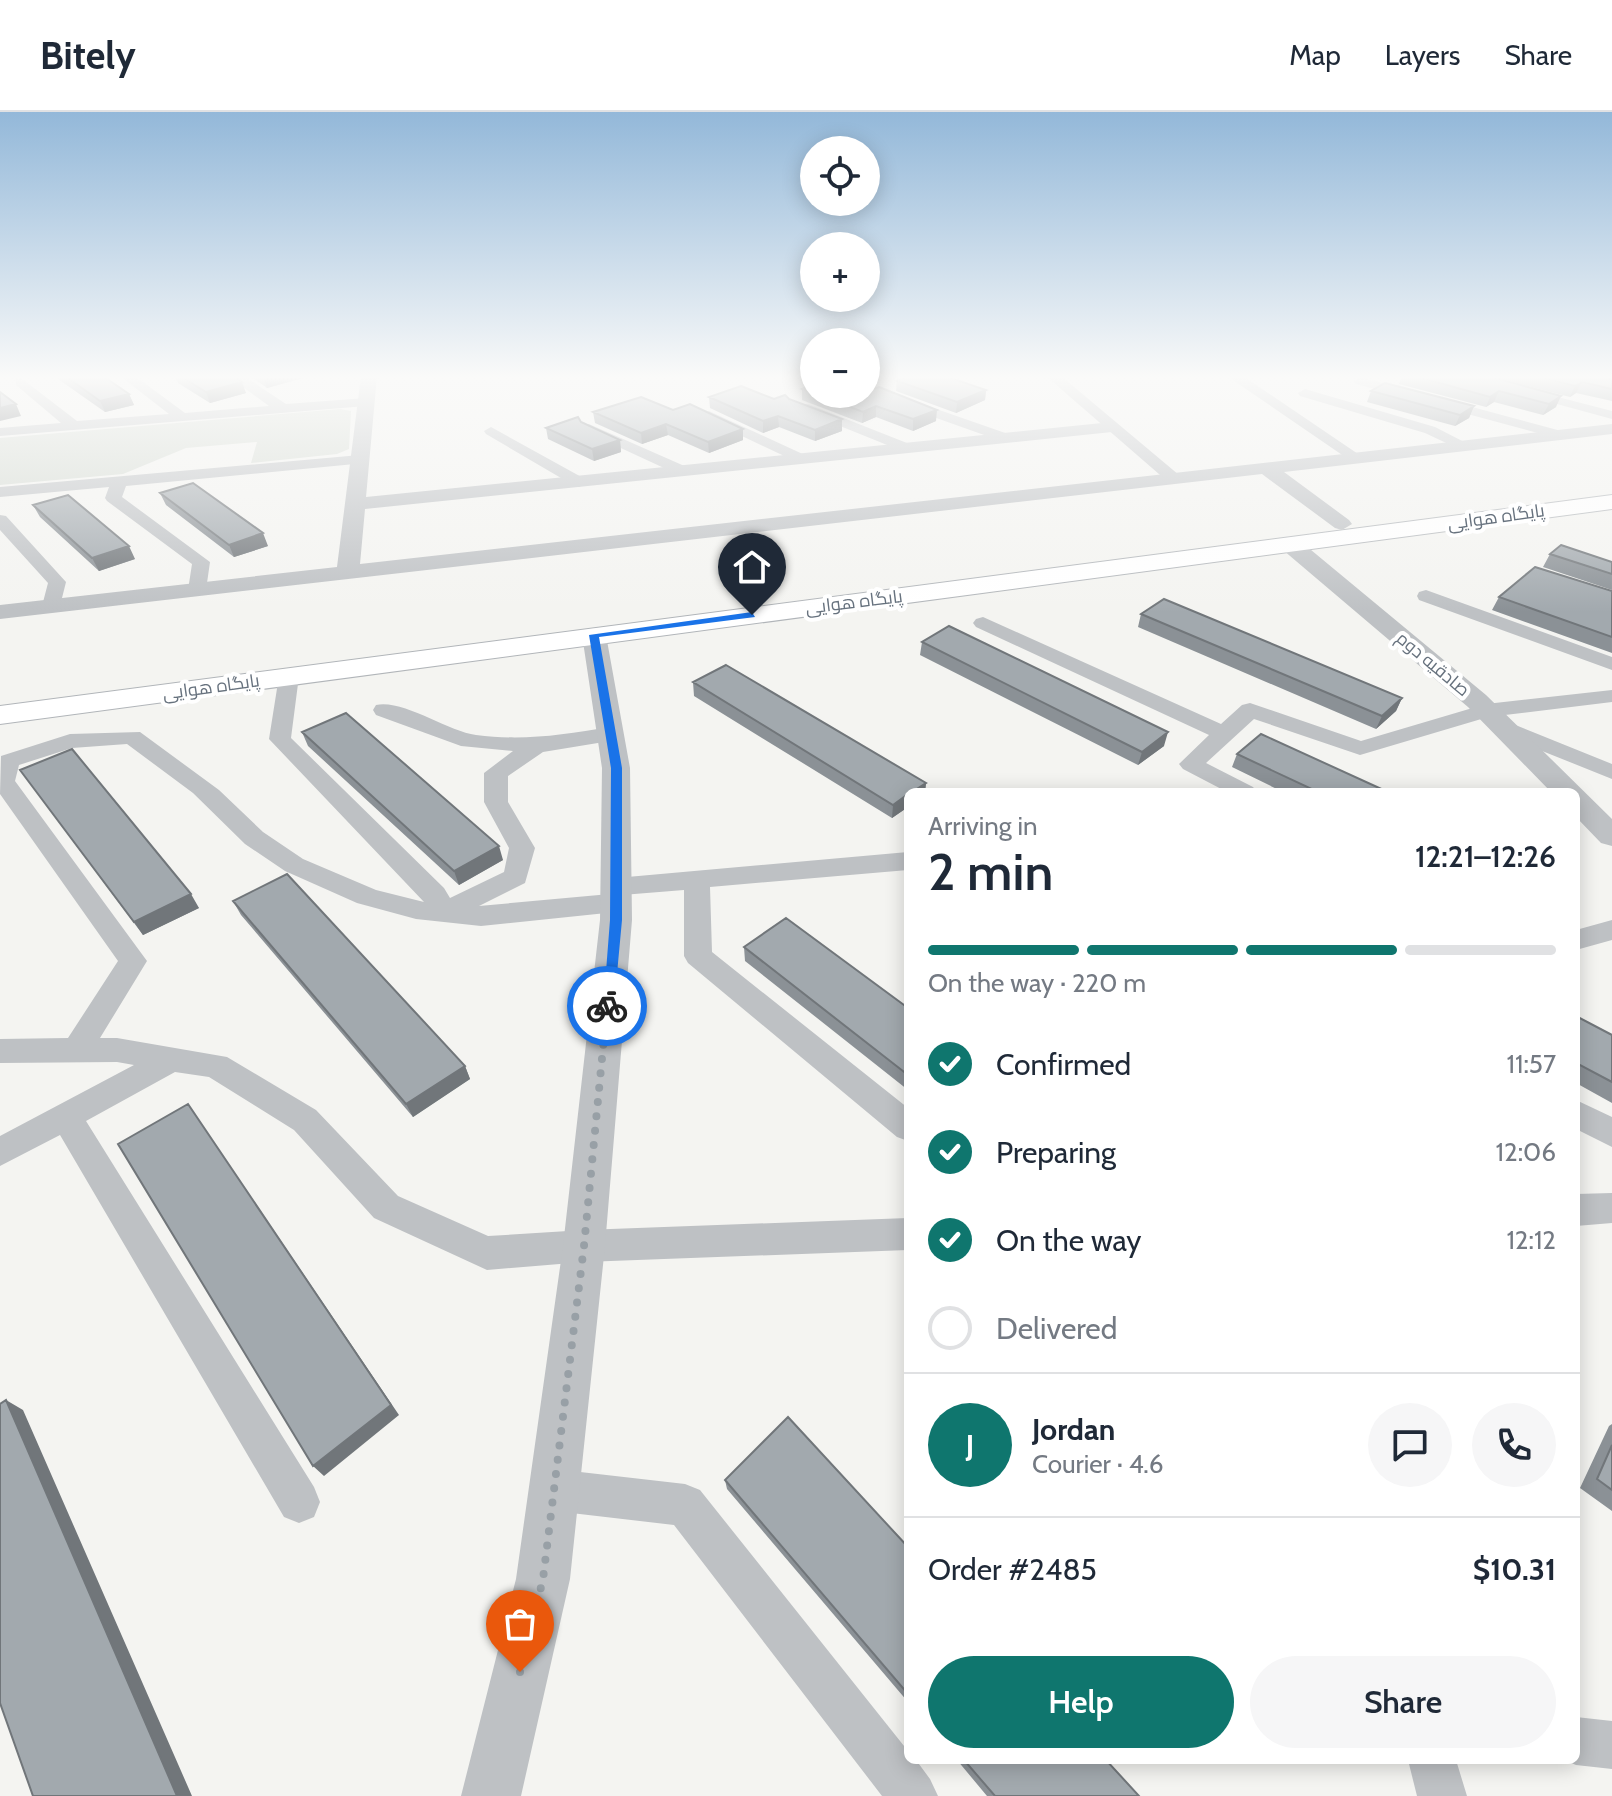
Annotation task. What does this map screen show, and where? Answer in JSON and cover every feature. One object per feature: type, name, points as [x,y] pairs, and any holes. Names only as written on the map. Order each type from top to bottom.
[{"type":"main road","name":"پایگاه هوایی","points":[[1284,539],[1342,524],[1612,488]]},
{"type":"main road","name":"پایگاه هوایی","points":[[0,696],[592,628],[1284,539],[1612,502]]},
{"type":"main road","name":"پایگاه هوایی","points":[[0,715],[289,676],[592,628]]},
{"type":"street","points":[[348,572],[361,455]]},
{"type":"street","points":[[532,455],[579,482]]},
{"type":"street","points":[[647,455],[683,471]]},
{"type":"street","points":[[793,455],[802,459]]},
{"type":"street","points":[[356,504],[844,455]]},
{"type":"street","points":[[1145,455],[1173,478]]},
{"type":"street","points":[[1351,455],[1356,458]]},
{"type":"street","points":[[0,612],[1387,455]]},
{"type":"street","points":[[0,492],[360,460]]},
{"type":"street","points":[[1266,468],[1342,524]]},
{"type":"street","points":[[219,489],[247,481],[252,470]]},
{"type":"street","points":[[120,481],[113,498],[201,562],[197,590]]},
{"type":"street","points":[[0,520],[57,582],[52,606]]},
{"type":"street","name":"صادقیه دوم","points":[[1284,539],[1495,719],[1564,788]]},
{"type":"street","points":[[1426,596],[1612,664]]},
{"type":"street","points":[[983,623],[1224,734]]},
{"type":"street","points":[[491,1796],[543,1579],[584,1246],[616,895],[616,768],[592,628]]},
{"type":"street","points":[[289,676],[280,739],[435,894],[441,914]]},
{"type":"street","points":[[1237,788],[1191,764],[1250,710],[1360,748],[1612,696]]},
{"type":"street","points":[[384,710],[469,741],[536,746],[610,734]]},
{"type":"street","points":[[1495,719],[1612,772]]},
{"type":"street","points":[[77,1050],[133,961],[3,781],[9,761],[70,741],[132,737],[210,794],[255,839],[294,864],[364,896],[441,914],[524,913],[697,880],[904,861]]},
{"type":"street","points":[[441,914],[516,877],[522,848],[496,802],[496,773],[536,746]]},
{"type":"street","points":[[1580,804],[1612,836]]},
{"type":"street","points":[[697,880],[698,956],[904,1124]]},
{"type":"street","points":[[1580,939],[1612,930]]},
{"type":"street","points":[[0,1051],[117,1050],[216,1066],[305,1120],[386,1207],[487,1253],[584,1246],[904,1234]]},
{"type":"street","points":[[0,1152],[172,1059]]},
{"type":"street","points":[[1580,1115],[1612,1133]]},
{"type":"street","points":[[66,1117],[299,1502]]},
{"type":"street","points":[[1580,1210],[1612,1208]]},
{"type":"street","points":[[554,1490],[685,1505],[913,1796]]},
{"type":"street","points":[[1580,1741],[1612,1745]]},
{"type":"street","points":[[1433,1764],[1442,1796]]},
{"type":"shaded area","points":[[0,455],[170,455],[123,474],[0,485]]},
{"type":"shaded area","points":[[253,455],[331,455],[251,463]]},
{"type":"building","points":[[193,483],[263,533],[229,545],[160,493]]},
{"type":"building","points":[[68,495],[129,546],[92,558],[33,505]]},
{"type":"building","points":[[1561,545],[1612,562],[1612,574],[1550,554]]},
{"type":"building","points":[[1535,567],[1612,591],[1612,637],[1499,597]]},
{"type":"building","points":[[1164,599],[1402,698],[1382,716],[1141,614]]},
{"type":"building","points":[[949,626],[1168,732],[1142,752],[922,642]]},
{"type":"building","points":[[726,665],[926,783],[918,788],[904,788],[904,797],[893,805],[693,682]]},
{"type":"building","points":[[346,713],[499,846],[454,871],[302,732]]},
{"type":"building","points":[[1261,734],[1379,788],[1309,788],[1237,754]]},
{"type":"building","points":[[72,749],[191,894],[134,922],[20,770]]},
{"type":"building","points":[[287,874],[465,1066],[406,1104],[233,901]]},
{"type":"building","points":[[786,918],[904,1005],[904,1072],[744,947]]},
{"type":"building","points":[[1580,1018],[1612,1035],[1612,1082],[1580,1065]]},
{"type":"building","points":[[188,1104],[391,1405],[313,1466],[118,1144]]},
{"type":"building","points":[[6,1400],[177,1796],[33,1796],[0,1703],[0,1404]]},
{"type":"building","points":[[788,1417],[904,1543],[904,1689],[725,1480]]},
{"type":"building","points":[[1612,1445],[1612,1490],[1597,1479]]},
{"type":"building","points":[[967,1764],[1110,1764],[1139,1796],[995,1796]]},
{"type":"way so far","points":[[520,1672],[543,1579],[584,1246],[607,1006]]},
{"type":"route","points":[[607,1006],[616,920],[616,768],[594,635],[752,615]]}]
